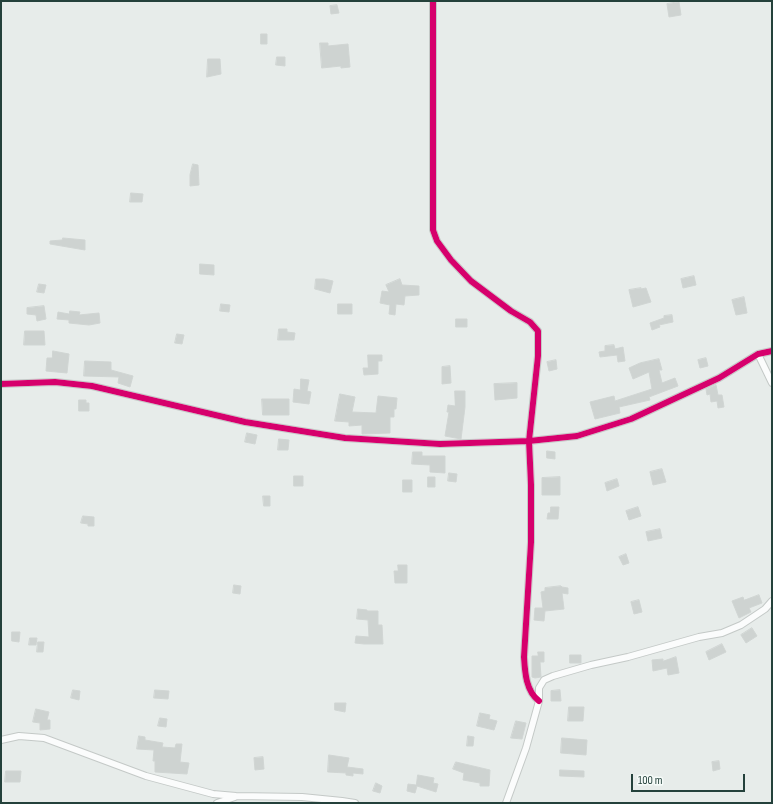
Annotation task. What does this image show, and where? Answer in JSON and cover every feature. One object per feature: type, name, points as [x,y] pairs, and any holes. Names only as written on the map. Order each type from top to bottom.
[{"type":"street","points":[[433,1],[433,230],[437,241],[451,260],[471,281],[511,311],[530,322],[538,332],[538,356],[529,441],[531,485],[530,542],[524,657],[526,674],[532,696],[539,701]]},
{"type":"street","points":[[1,384],[56,382],[92,386],[245,422],[345,438],[440,444],[529,441],[577,436],[631,418],[719,378],[758,354],[772,351]]},
{"type":"street","points":[[758,354],[772,383]]},
{"type":"street","points":[[506,803],[526,748],[539,701],[539,688],[544,680],[552,676],[591,665],[628,657],[692,639],[722,633],[741,625],[765,609],[772,601]]},
{"type":"street","points":[[1,740],[19,736],[44,738],[146,776],[212,794],[302,797],[342,800],[355,803]]},
{"type":"street","points":[[217,803],[236,796]]},
{"type":"building","points":[[679,2],[681,15],[669,17],[667,4]]},
{"type":"building","points":[[337,5],[339,13],[331,14],[330,6]]},
{"type":"building","points":[[261,34],[267,34],[267,44],[261,44]]},
{"type":"building","points":[[320,43],[328,43],[328,46],[348,44],[350,67],[341,68],[341,66],[322,68]]},
{"type":"building","points":[[277,57],[285,57],[285,66],[276,65]]},
{"type":"building","points":[[208,59],[220,59],[221,74],[207,77]]},
{"type":"building","points":[[193,164],[198,165],[199,185],[190,186],[190,175]]},
{"type":"building","points":[[131,193],[143,194],[142,202],[130,202]]},
{"type":"building","points":[[63,238],[85,240],[85,250],[50,244],[50,241],[62,240]]},
{"type":"building","points":[[200,264],[214,265],[214,275],[200,274]]},
{"type":"building","points":[[694,276],[696,285],[683,288],[681,279]]},
{"type":"building","points":[[316,279],[333,281],[330,293],[315,289]]},
{"type":"building","points":[[400,279],[402,285],[419,286],[419,295],[405,296],[404,305],[396,304],[395,315],[389,314],[390,305],[380,303],[382,291],[389,292],[386,285]]},
{"type":"building","points":[[39,284],[46,285],[44,293],[37,292]]},
{"type":"building","points":[[646,288],[651,302],[633,307],[629,290]]},
{"type":"building","points":[[744,297],[747,313],[736,315],[732,300]]},
{"type":"building","points":[[221,304],[230,305],[229,312],[220,311]]},
{"type":"building","points":[[338,304],[352,304],[352,314],[338,314]]},
{"type":"building","points":[[44,306],[46,319],[37,321],[36,315],[27,314],[27,308]]},
{"type":"building","points":[[70,311],[80,312],[79,315],[99,313],[100,323],[89,325],[69,323],[69,320],[57,319],[58,312],[69,314]]},
{"type":"building","points":[[672,315],[673,322],[659,325],[660,327],[652,330],[650,323],[664,318],[664,316]]},
{"type":"building","points":[[456,319],[467,319],[467,327],[456,327]]},
{"type":"building","points":[[279,329],[287,329],[287,332],[295,333],[294,340],[278,340]]},
{"type":"building","points":[[25,331],[44,331],[45,345],[24,345]]},
{"type":"building","points":[[177,334],[184,335],[182,344],[175,343]]},
{"type":"building","points":[[614,345],[615,349],[623,347],[625,361],[618,362],[617,355],[600,357],[599,352],[605,351],[605,346]]},
{"type":"building","points":[[53,351],[69,354],[67,373],[46,371],[47,358],[52,358]]},
{"type":"building","points":[[368,355],[382,355],[382,361],[378,361],[378,374],[364,375],[363,368],[368,368]]},
{"type":"building","points":[[706,358],[708,366],[700,368],[698,360]]},
{"type":"building","points":[[659,359],[662,370],[659,370],[662,383],[675,378],[678,386],[649,397],[650,400],[619,407],[620,413],[595,419],[590,402],[614,396],[615,401],[652,389],[649,372],[633,379],[629,368],[640,363]]},
{"type":"building","points":[[556,360],[557,369],[549,371],[547,362]]},
{"type":"building","points":[[85,361],[111,362],[111,370],[133,376],[130,387],[118,383],[119,377],[84,376]]},
{"type":"building","points":[[450,366],[451,383],[442,384],[442,367]]},
{"type":"building","points":[[301,379],[309,380],[307,391],[311,392],[309,404],[293,402],[294,389],[300,390]]},
{"type":"building","points":[[517,383],[517,398],[495,400],[494,384]]},
{"type":"building","points":[[716,385],[718,395],[722,395],[724,407],[718,408],[717,401],[711,402],[710,394],[707,395],[706,389]]},
{"type":"building","points":[[455,391],[465,391],[465,407],[461,439],[445,436],[449,412],[447,412],[448,405],[455,406]]},
{"type":"building","points":[[340,394],[355,397],[352,412],[376,413],[378,396],[397,398],[396,409],[394,409],[394,417],[390,417],[390,433],[362,434],[362,425],[349,426],[349,422],[335,421]]},
{"type":"building","points":[[262,399],[289,399],[289,415],[263,415]]},
{"type":"building","points":[[79,400],[86,400],[86,403],[89,403],[89,411],[79,411]]},
{"type":"building","points":[[247,433],[257,435],[255,444],[245,442]]},
{"type":"building","points":[[279,439],[289,440],[288,450],[278,450]]},
{"type":"building","points":[[547,451],[555,452],[555,459],[547,458]]},
{"type":"building","points":[[413,452],[422,452],[422,456],[445,456],[445,473],[430,472],[430,465],[412,464]]},
{"type":"building","points":[[662,469],[666,482],[653,485],[650,472]]},
{"type":"building","points":[[449,473],[457,474],[456,482],[448,481]]},
{"type":"building","points":[[294,476],[303,476],[303,486],[294,486]]},
{"type":"building","points":[[428,477],[435,477],[435,487],[428,487]]},
{"type":"building","points":[[560,477],[560,495],[542,495],[542,478]]},
{"type":"building","points":[[617,479],[619,486],[607,491],[605,483]]},
{"type":"building","points":[[403,480],[412,480],[412,492],[403,492]]},
{"type":"building","points":[[263,496],[270,496],[270,506],[264,506]]},
{"type":"building","points":[[551,507],[559,507],[558,519],[547,519]]},
{"type":"building","points":[[638,507],[641,516],[629,520],[626,511]]},
{"type":"building","points":[[83,516],[94,517],[94,526],[88,526],[88,524],[81,523]]},
{"type":"building","points":[[660,529],[662,538],[648,541],[646,532]]},
{"type":"building","points":[[626,554],[629,563],[623,565],[619,557]]},
{"type":"building","points":[[398,565],[407,565],[407,583],[395,583],[394,571],[398,571]]},
{"type":"building","points":[[234,585],[241,586],[240,594],[233,593]]},
{"type":"building","points":[[561,586],[568,588],[568,594],[562,593],[564,609],[545,611],[544,621],[534,620],[535,608],[543,608],[541,592],[545,591],[545,588]]},
{"type":"building","points":[[759,595],[762,603],[749,608],[751,612],[739,618],[732,601],[743,597],[744,600]]},
{"type":"building","points":[[639,600],[642,612],[634,614],[631,602]]},
{"type":"building","points":[[358,609],[378,611],[378,625],[382,625],[383,644],[355,643],[356,636],[369,637],[368,620],[357,619]]},
{"type":"building","points":[[752,628],[757,636],[746,643],[741,635]]},
{"type":"building","points":[[12,632],[20,632],[19,642],[12,641]]},
{"type":"building","points":[[30,638],[37,638],[36,645],[29,645]]},
{"type":"building","points":[[38,642],[44,642],[43,652],[37,652]]},
{"type":"building","points":[[722,644],[726,652],[709,660],[706,652]]},
{"type":"building","points":[[538,652],[544,652],[544,662],[540,662],[541,677],[535,678],[532,677],[532,656],[538,656]]},
{"type":"building","points":[[570,655],[581,655],[581,663],[570,663]]},
{"type":"building","points":[[676,657],[679,673],[668,675],[667,668],[653,671],[652,660],[663,659],[663,661]]},
{"type":"building","points":[[73,690],[80,691],[79,700],[71,698]]},
{"type":"building","points":[[155,690],[169,691],[168,699],[154,698]]},
{"type":"building","points":[[560,690],[561,701],[551,701],[551,691]]},
{"type":"building","points":[[335,703],[346,703],[345,712],[335,710]]},
{"type":"building","points":[[569,707],[584,707],[583,721],[568,721]]},
{"type":"building","points":[[36,709],[49,712],[47,720],[50,720],[50,729],[40,730],[40,723],[33,722]]},
{"type":"building","points":[[480,713],[490,715],[489,719],[497,721],[494,730],[477,726]]},
{"type":"building","points":[[160,718],[167,719],[166,727],[158,726]]},
{"type":"building","points":[[516,721],[526,723],[522,739],[511,738]]},
{"type":"building","points":[[139,736],[145,737],[145,740],[163,743],[162,747],[175,748],[176,744],[182,744],[180,762],[189,763],[187,774],[155,772],[155,761],[153,761],[154,750],[137,749]]},
{"type":"building","points":[[468,736],[474,737],[473,746],[467,746]]},
{"type":"building","points":[[562,738],[587,740],[586,755],[561,753]]},
{"type":"building","points":[[329,755],[349,758],[347,767],[363,769],[363,774],[353,773],[353,776],[346,775],[346,773],[328,772]]},
{"type":"building","points":[[263,757],[264,769],[255,770],[254,758]]},
{"type":"building","points":[[719,761],[720,769],[713,771],[712,762]]},
{"type":"building","points":[[456,762],[490,770],[489,786],[480,786],[480,783],[463,780],[464,773],[453,769]]},
{"type":"building","points":[[560,770],[584,771],[584,777],[560,776]]},
{"type":"building","points":[[6,771],[21,771],[20,782],[5,782]]},
{"type":"building","points":[[418,775],[434,778],[433,783],[438,784],[436,792],[417,786],[415,793],[407,791],[408,784],[416,785]]},
{"type":"building","points":[[376,783],[382,786],[380,793],[373,791]]},
{"type":"cycle path","points":[[433,1],[433,230],[437,241],[451,260],[471,281],[511,311],[530,322],[538,331],[538,356],[529,441],[531,542],[524,657],[529,687],[531,692],[539,701]]},
{"type":"cycle path","points":[[1,384],[55,382],[92,386],[245,422],[345,438],[440,444],[529,441],[577,436],[631,419],[719,378],[758,354],[772,351]]}]
